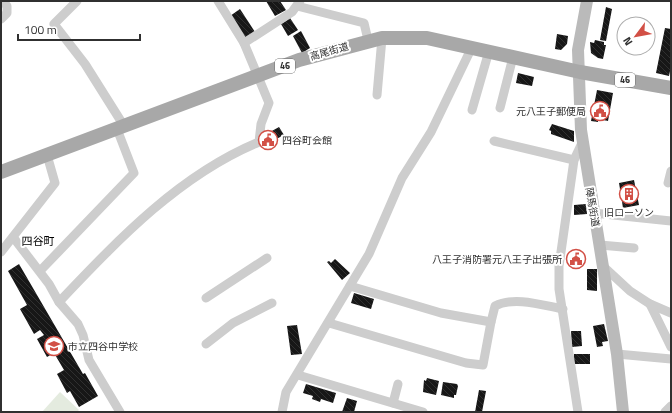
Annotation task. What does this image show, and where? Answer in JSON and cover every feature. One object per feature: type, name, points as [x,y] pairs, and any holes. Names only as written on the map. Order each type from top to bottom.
[{"type":"main road","name":"陣馬街道","points":[[587,1],[579,45],[582,143],[604,267],[617,354],[623,412]]},
{"type":"main road","name":"高尾街道","points":[[1,172],[299,60],[375,39],[427,38],[580,72],[671,88]]},
{"type":"street","points":[[1,19],[7,13],[6,6],[2,1]]},
{"type":"street","points":[[40,271],[134,172],[121,128],[85,64],[54,24],[77,1]]},
{"type":"street","points":[[59,302],[96,263],[161,201],[239,150],[259,142],[261,124],[269,103],[244,43],[218,1]]},
{"type":"street","points":[[244,43],[292,12],[298,3],[364,23],[375,39],[377,94]]},
{"type":"street","points":[[282,412],[286,392],[298,375],[369,254],[402,178],[431,132],[472,47]]},
{"type":"street","points":[[472,110],[489,51]]},
{"type":"street","points":[[500,108],[513,57]]},
{"type":"street","points":[[494,141],[574,160]]},
{"type":"street","points":[[578,412],[562,310],[558,271],[574,160],[582,143]]},
{"type":"street","points":[[1,252],[55,183],[47,155]]},
{"type":"street","points":[[668,183],[671,171]]},
{"type":"street","points":[[594,213],[671,221]]},
{"type":"street","points":[[13,237],[40,271],[59,302],[78,324],[83,335],[89,360],[120,412]]},
{"type":"street","points":[[600,245],[634,248]]},
{"type":"street","points":[[206,298],[266,258]]},
{"type":"street","points":[[604,267],[620,283],[650,304],[671,313]]},
{"type":"street","points":[[350,286],[441,313],[491,322]]},
{"type":"street","points":[[206,344],[233,323],[272,303]]},
{"type":"street","points":[[329,323],[466,363],[483,365],[495,306],[502,303],[534,303],[562,310]]},
{"type":"street","points":[[650,304],[671,347]]},
{"type":"street","points":[[617,354],[671,359]]},
{"type":"street","points":[[298,375],[423,412]]},
{"type":"street","points":[[393,403],[398,384]]},
{"type":"street","points":[[665,412],[671,406]]},
{"type":"shaded area","points":[[60,392],[79,410],[77,412],[42,412]]},
{"type":"building","points":[[266,1],[280,1],[286,10],[275,16]]},
{"type":"building","points":[[606,7],[612,9],[606,41],[600,40]]},
{"type":"building","points":[[240,9],[255,32],[245,38],[230,16]]},
{"type":"building","points":[[290,18],[298,30],[288,36],[281,24]]},
{"type":"building","points":[[665,28],[671,29],[671,66],[669,76],[656,73]]},
{"type":"building","points":[[301,31],[310,48],[302,53],[293,36]]},
{"type":"building","points":[[557,34],[568,36],[567,44],[561,50],[555,49]]},
{"type":"building","points":[[595,40],[604,42],[604,45],[606,45],[603,59],[598,58],[591,53],[590,42],[594,43]]},
{"type":"building","points":[[518,73],[534,77],[532,86],[516,83]]},
{"type":"building","points":[[597,90],[613,93],[608,121],[598,119],[598,122],[591,121]]},
{"type":"building","points":[[552,124],[574,131],[574,142],[551,134],[551,131],[549,130]]},
{"type":"building","name":"四谷町会館","points":[[279,127],[284,135],[263,146],[263,136]]},
{"type":"building","name":"旧ローソン","points":[[634,180],[639,205],[623,208],[619,183]]},
{"type":"building","points":[[586,204],[587,214],[574,215],[574,205]]},
{"type":"building","points":[[335,259],[350,273],[342,280],[327,262],[329,261],[331,263]]},
{"type":"building","points":[[19,264],[83,374],[85,373],[98,396],[79,407],[70,391],[67,393],[57,374],[64,370],[54,353],[47,357],[37,339],[44,335],[40,330],[34,334],[20,309],[27,305],[8,271]]},
{"type":"building","points":[[587,269],[597,269],[597,291],[587,290]]},
{"type":"building","points":[[354,293],[374,299],[371,309],[351,303]]},
{"type":"building","points":[[604,324],[608,341],[602,342],[603,346],[597,347],[593,326]]},
{"type":"building","points":[[297,325],[302,354],[291,355],[287,326]]},
{"type":"building","points":[[571,331],[581,331],[582,346],[572,347]]},
{"type":"building","points":[[574,354],[590,354],[590,364],[574,364]]},
{"type":"building","points":[[427,378],[439,381],[436,395],[423,392],[424,380],[426,381]]},
{"type":"building","points":[[443,382],[457,384],[458,386],[454,398],[441,395]]},
{"type":"building","points":[[306,384],[336,393],[333,403],[321,399],[320,402],[312,399],[313,396],[303,393]]},
{"type":"building","points":[[479,390],[486,391],[482,412],[475,412]]},
{"type":"building","points":[[347,398],[357,401],[354,412],[342,412]]},
{"type":"place","name":"元八王子郵便局","points":[[600,111]]},
{"type":"place","name":"四谷町会館","points":[[268,140]]},
{"type":"place","name":"旧ローソン","points":[[629,194]]},
{"type":"place","name":"八王子消防署元八王子出張所","points":[[576,259]]},
{"type":"place","name":"市立四谷中学校","points":[[54,346]]},
{"type":"district","name":"四谷町","points":[[38,241]]}]
